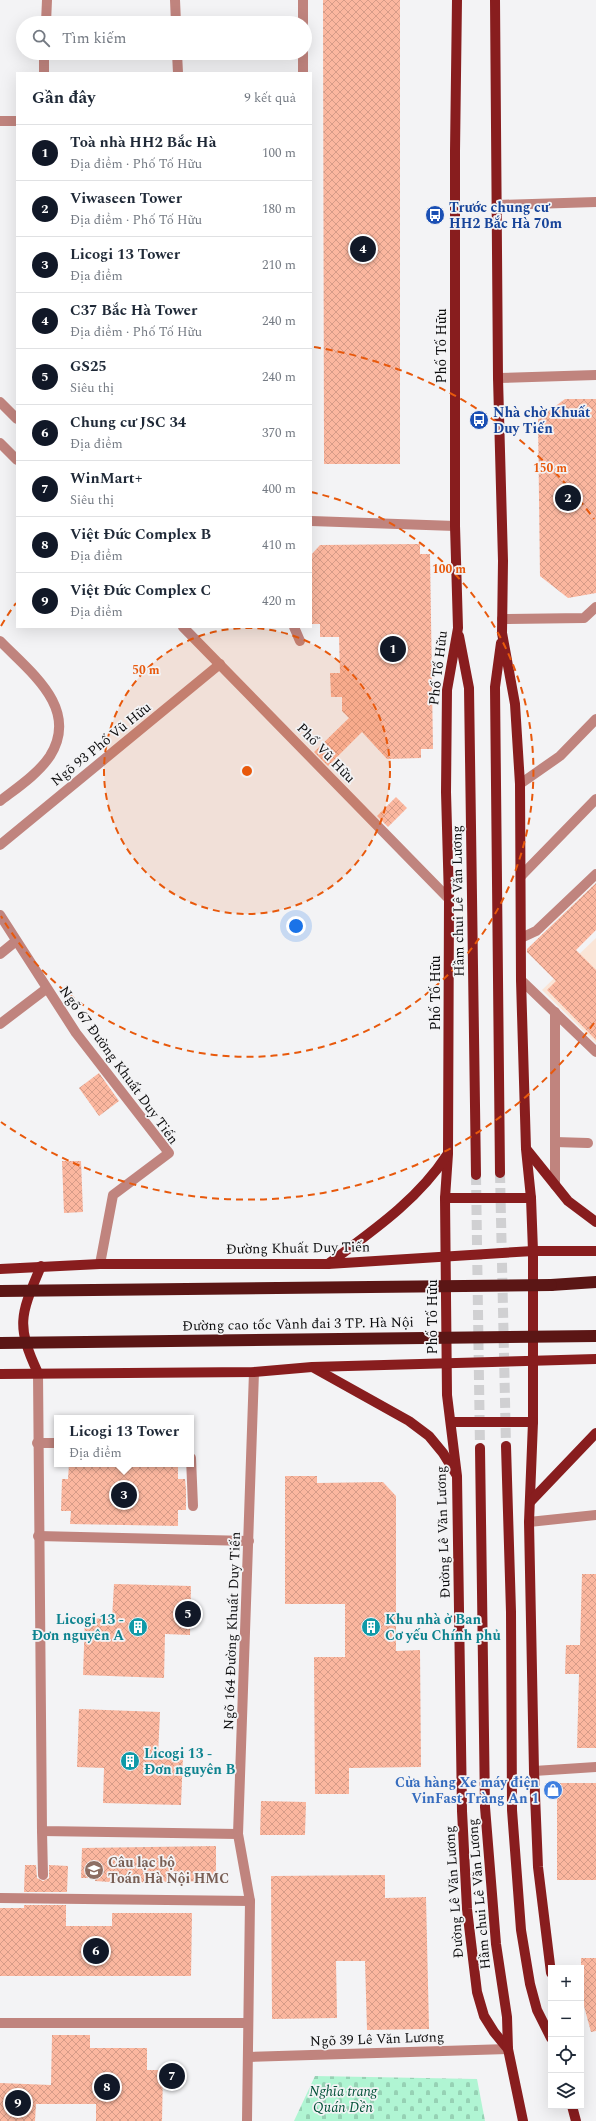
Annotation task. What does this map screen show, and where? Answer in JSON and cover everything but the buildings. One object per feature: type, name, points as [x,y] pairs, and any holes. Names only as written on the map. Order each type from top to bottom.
[{"type":"highway","points":[[0,1291],[551,1285],[596,1283]]},
{"type":"highway","name":"Đường cao tốc Vành đai 3 TP. Hà Nội","points":[[0,1343],[596,1336]]},
{"type":"main road","name":"Phố Tố Hữu","points":[[446,1363],[445,1198],[448,1154],[449,899],[446,792],[447,690],[458,628],[455,526],[456,0]]},
{"type":"main road","points":[[495,0],[498,378],[503,561],[502,633],[495,687],[500,1173]]},
{"type":"main road","name":"Hầm chui Lê Văn Lương","points":[[458,628],[469,688],[476,1175]]},
{"type":"main road","points":[[502,633],[515,704],[520,784],[521,980],[526,1149],[531,1198],[533,1251],[533,1422],[529,1522],[534,1771],[538,1867],[550,1965]]},
{"type":"main road","points":[[526,1149],[568,1201],[596,1222]]},
{"type":"main road","points":[[328,1264],[402,1206],[435,1173],[448,1154]]},
{"type":"main road","points":[[445,1198],[531,1198]]},
{"type":"main road","name":"Đường Khuất Duy Tiến","points":[[0,1269],[100,1264],[328,1264],[533,1251],[596,1251]]},
{"type":"main road","points":[[38,1373],[26,1348],[22,1325],[26,1302],[41,1266]]},
{"type":"main road","points":[[0,1374],[254,1372],[312,1368],[446,1363],[596,1360]]},
{"type":"main road","name":"Đường Lê Văn Lương","points":[[446,1363],[447,1395],[457,1476],[462,1811],[467,1909],[479,1998],[488,2021],[508,2049],[523,2121]]},
{"type":"main road","points":[[312,1368],[389,1410],[429,1436],[443,1452],[457,1476]]},
{"type":"main road","points":[[451,1422],[533,1422]]},
{"type":"main road","points":[[530,1501],[596,1433]]},
{"type":"main road","points":[[506,1446],[514,1833],[521,1930],[530,1984],[537,2010],[550,2037]]},
{"type":"main road","name":"Hầm chui Lê Văn Lương","points":[[480,1448],[485,1807],[496,1944],[507,2017],[508,2049]]},
{"type":"main road","points":[[573,2109],[576,2121]]},
{"type":"street","points":[[46,16],[47,0]]},
{"type":"street","points":[[175,0],[176,16]]},
{"type":"street","points":[[303,0],[303,16]]},
{"type":"street","points":[[44,60],[44,72]]},
{"type":"street","points":[[177,60],[178,72]]},
{"type":"street","points":[[303,60],[303,72]]},
{"type":"street","points":[[0,122],[16,121]]},
{"type":"street","points":[[497,204],[596,202]]},
{"type":"street","points":[[498,378],[596,375]]},
{"type":"street","points":[[0,402],[16,419]]},
{"type":"street","points":[[0,443],[16,459]]},
{"type":"street","points":[[312,521],[455,526]]},
{"type":"street","points":[[502,619],[584,618],[596,607]]},
{"type":"street","name":"Phố Vũ Hữu","points":[[184,628],[449,899]]},
{"type":"street","points":[[294,628],[300,641]]},
{"type":"street","points":[[0,641],[43,685],[58,709],[59,734],[50,756],[34,773],[0,801]]},
{"type":"street","name":"Ngõ 93 Phố Vũ Hữu","points":[[0,845],[220,664]]},
{"type":"street","points":[[520,784],[560,756],[596,719]]},
{"type":"street","points":[[521,876],[596,799]]},
{"type":"street","points":[[521,938],[536,931],[596,874]]},
{"type":"street","name":"Ngõ 67 Đường Khuất Duy Tiến","points":[[0,915],[46,989],[76,1033],[169,1153],[113,1195],[100,1264]]},
{"type":"street","points":[[0,954],[16,941]]},
{"type":"street","points":[[521,980],[596,1052]]},
{"type":"street","points":[[0,1024],[46,989]]},
{"type":"street","points":[[555,1012],[555,1185]]},
{"type":"street","points":[[555,1142],[588,1143]]},
{"type":"street","name":"Ngõ 164 Đường Khuất Duy Tiến","points":[[247,2121],[250,1901],[238,1834],[254,1372]]},
{"type":"street","points":[[38,1373],[37,1443],[43,1875]]},
{"type":"street","points":[[37,1443],[54,1443]]},
{"type":"street","points":[[191,1467],[193,1506]]},
{"type":"street","points":[[529,1522],[596,1515]]},
{"type":"street","points":[[38,1536],[249,1541]]},
{"type":"street","points":[[534,1771],[596,1767]]},
{"type":"street","points":[[42,1831],[238,1834]]},
{"type":"street","points":[[0,1898],[250,1901]]},
{"type":"street","points":[[0,2023],[248,2023]]},
{"type":"street","name":"Ngõ 39 Lê Văn Lương","points":[[248,2057],[508,2049]]},
{"type":"shaded area","points":[[596,938],[596,1043],[542,990]]},
{"type":"green space","name":"Nghĩa trang Quán Dền","points":[[315,2076],[477,2079],[485,2121],[294,2121]]},
{"type":"tunnel","points":[[500,1173],[506,1446]]},
{"type":"tunnel","points":[[476,1175],[480,1448]]},
{"type":"place","name":"Trước chung cư HH2 Bắc Hà 70m","points":[[435,215]]},
{"type":"place","name":"C37 Bắc Hà Tower","points":[[363,249]]},
{"type":"place","name":"Nhà chờ Khuất Duy Tiến","points":[[479,420]]},
{"type":"place","name":"Viwaseen Tower","points":[[568,498]]},
{"type":"place","name":"Toà nhà HH2 Bắc Hà","points":[[393,649]]},
{"type":"place","name":"Licogi 13 Tower","points":[[124,1495]]},
{"type":"place","name":"GS25","points":[[188,1614]]},
{"type":"place","name":"Licogi 13 - Đơn nguyên A","points":[[138,1627]]},
{"type":"place","name":"Khu nhà ở Ban Cơ yếu Chính phủ","points":[[371,1627]]},
{"type":"place","name":"Licogi 13 - Đơn nguyên B","points":[[130,1761]]},
{"type":"place","name":"Cửa hàng Xe máy điện VinFast Tràng An 1","points":[[553,1790]]},
{"type":"place","name":"Câu lạc bộ Toán Hà Nội HMC","points":[[94,1870]]},
{"type":"place","name":"Chung cư JSC 34","points":[[96,1951]]},
{"type":"place","name":"WinMart+","points":[[172,2076]]},
{"type":"place","name":"Việt Đức Complex B","points":[[107,2087]]},
{"type":"place","name":"Việt Đức Complex C","points":[[18,2103]]}]
